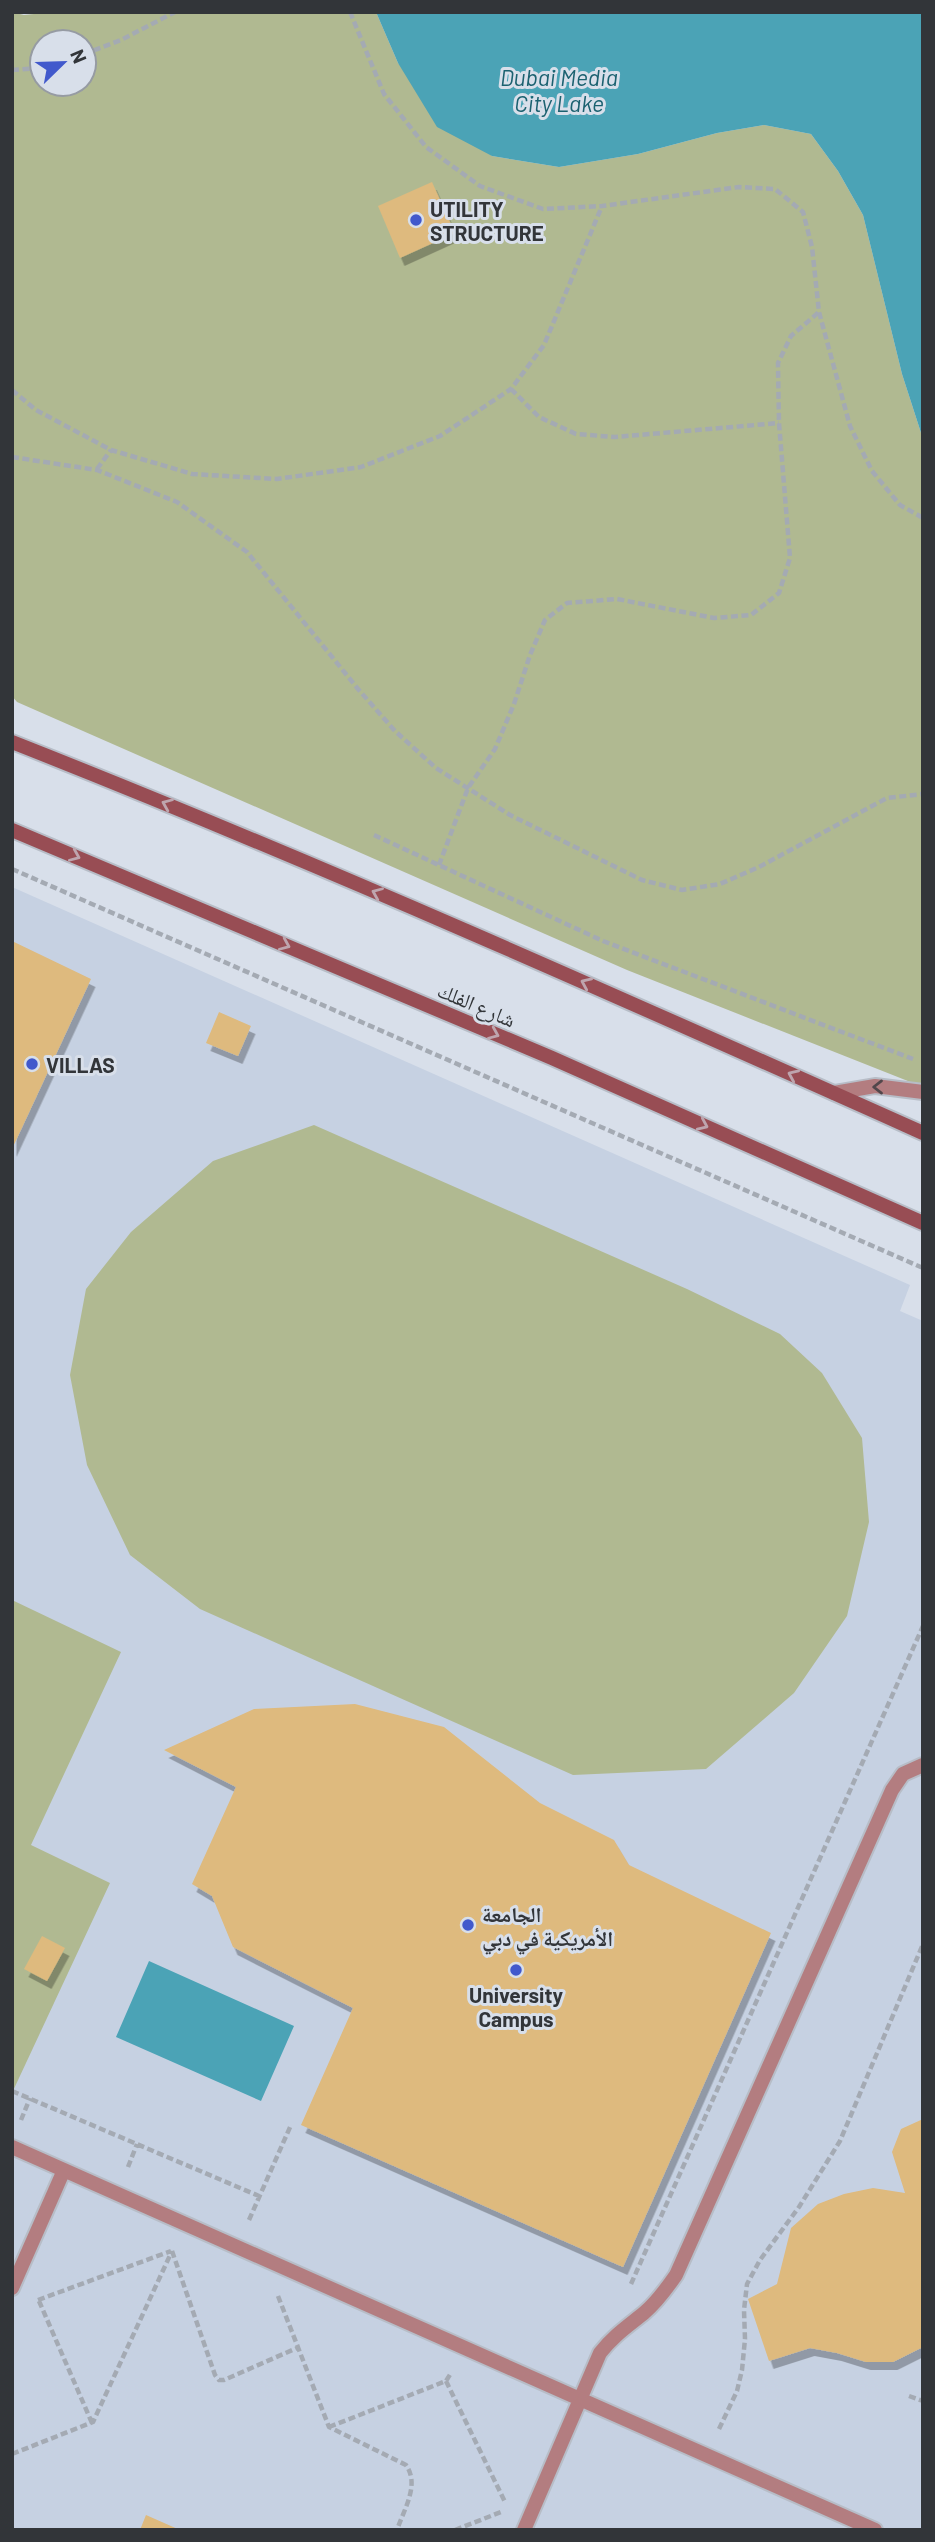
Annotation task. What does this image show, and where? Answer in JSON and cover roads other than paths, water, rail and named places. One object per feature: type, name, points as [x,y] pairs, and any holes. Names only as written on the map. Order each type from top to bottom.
[{"type":"street","points":[[12,741],[126,786],[532,958],[923,1133]]},
{"type":"street","name":"شارع الفلك","points":[[12,830],[552,1058],[923,1223]]},
{"type":"lane","points":[[834,1093],[875,1086],[923,1092]]},
{"type":"lane","points":[[524,2530],[600,2353],[612,2337],[663,2294],[676,2274],[892,1790],[903,1774],[923,1765]]},
{"type":"lane","points":[[12,2147],[874,2530]]},
{"type":"lane","points":[[12,2288],[64,2170]]},
{"type":"water","name":"Dubai Media City Lake","points":[[376,12],[923,12],[923,439],[902,374],[863,215],[838,171],[811,134],[764,125],[717,133],[638,154],[559,167],[492,156],[437,127],[398,63]]},
{"type":"water","points":[[149,1961],[294,2026],[261,2101],[116,2037]]},
{"type":"place","name":"UTILITY STRUCTURE","points":[[416,220]]},
{"type":"place","name":"VILLAS","points":[[32,1064]]},
{"type":"place","name":"الجامعة الأمريكية في دبي","points":[[468,1925]]},
{"type":"place","name":"University Campus","points":[[516,1970]]}]
